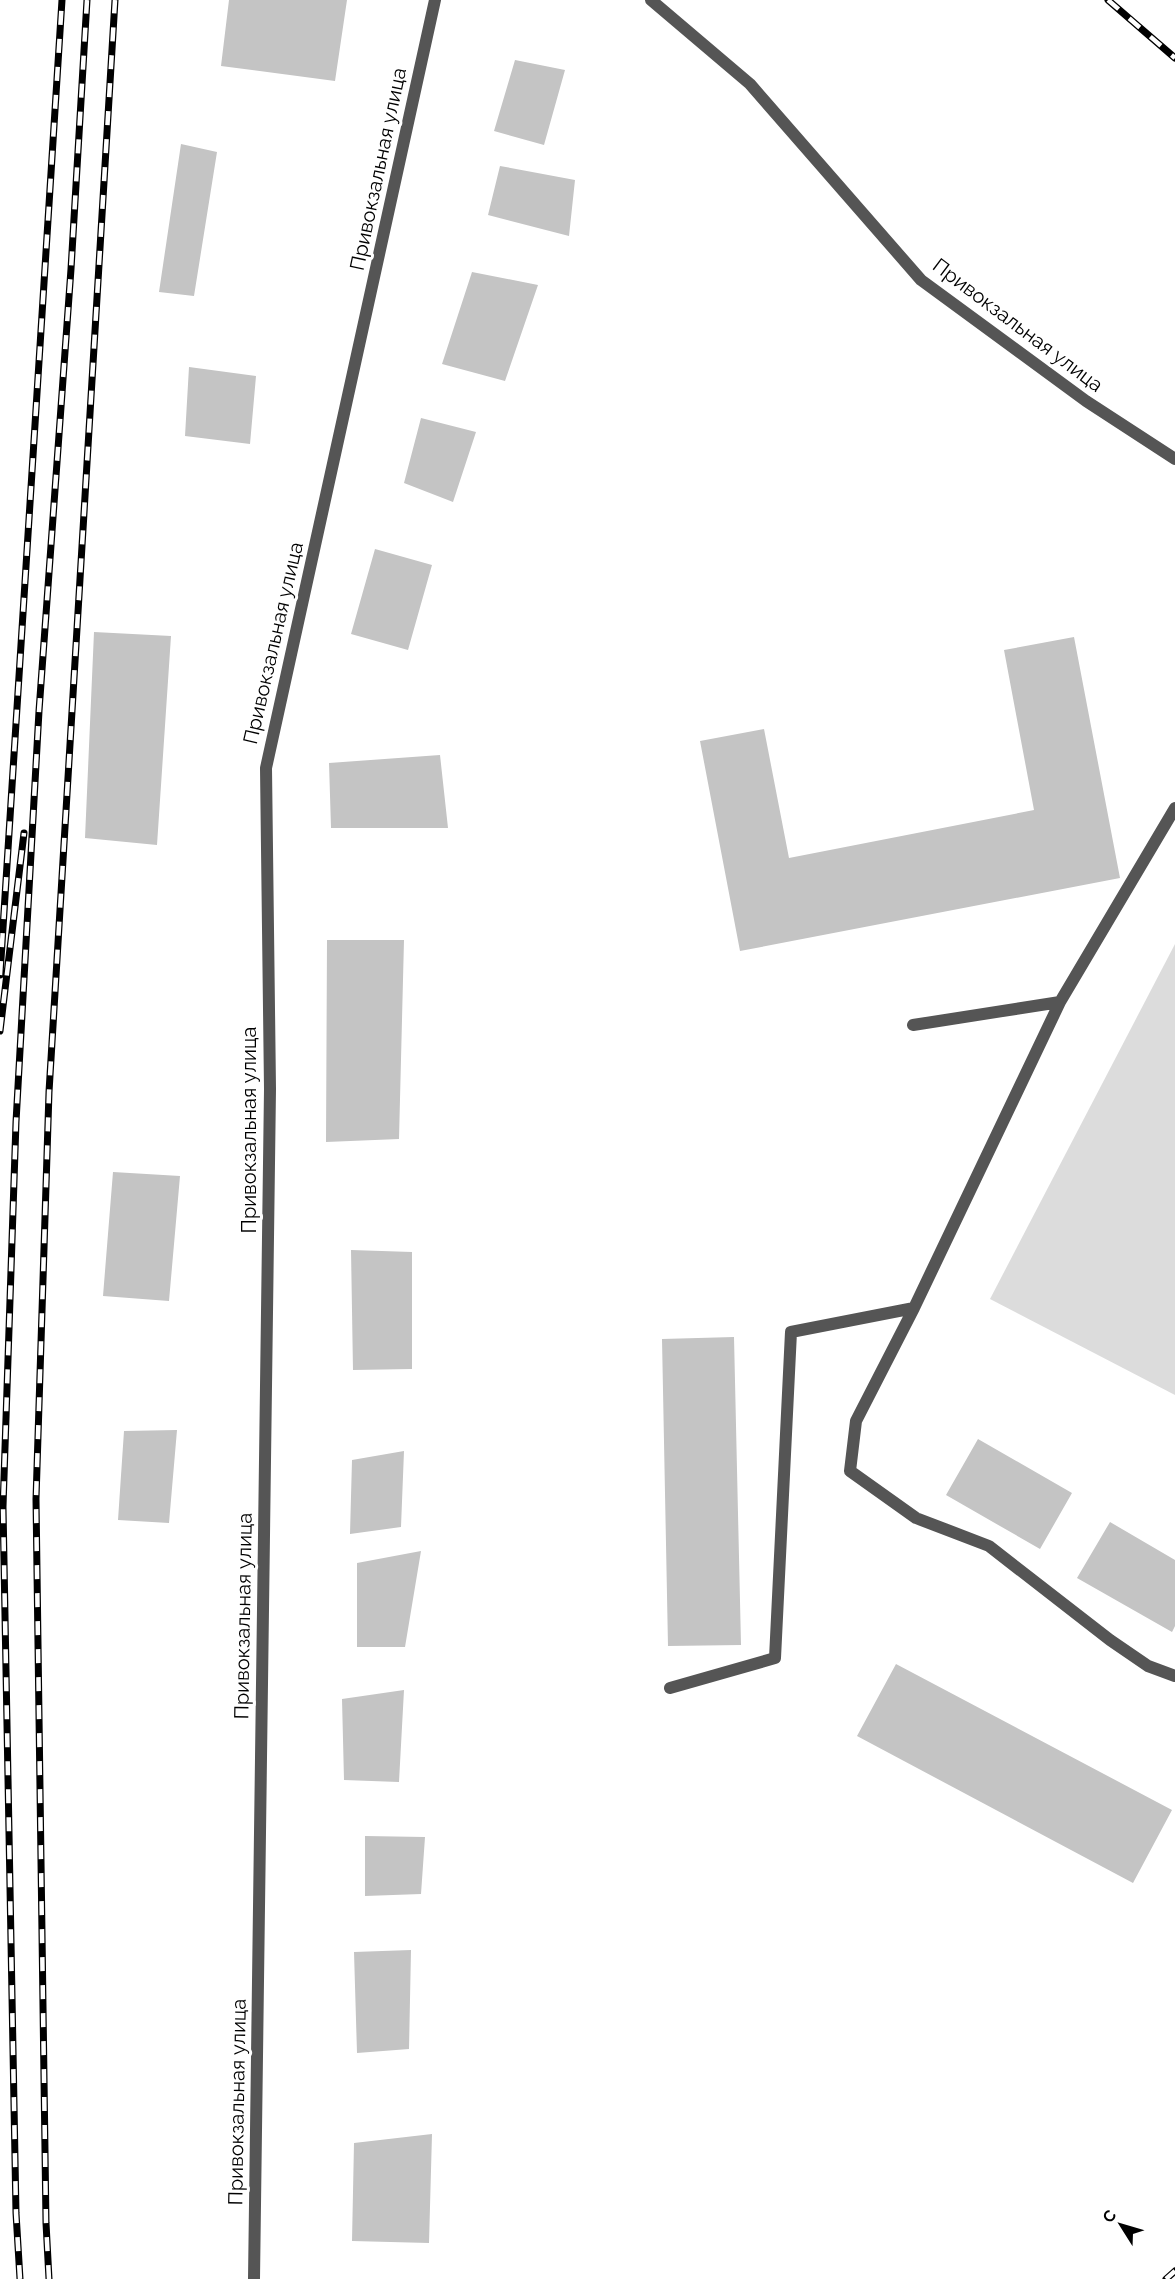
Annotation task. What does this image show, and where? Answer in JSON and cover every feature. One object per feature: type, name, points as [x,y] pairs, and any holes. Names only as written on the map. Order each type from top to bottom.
[{"type":"street","name":"Привокзальная улица","points":[[254,2279],[270,1089],[266,768],[435,0]]},
{"type":"street","name":"Привокзальная улица","points":[[651,0],[750,84],[921,280],[1086,401],[1175,459]]},
{"type":"street","points":[[1175,808],[1060,1002],[914,1308],[856,1421],[850,1471],[916,1518],[989,1546],[1148,1666],[1175,1676]]},
{"type":"street","points":[[913,1026],[1060,1002]]},
{"type":"street","points":[[670,1688],[775,1658],[791,1332],[914,1308]]},
{"type":"shaded area","points":[[1175,944],[1175,1395],[990,1299]]},
{"type":"building","points":[[229,0],[347,0],[335,81],[221,66]]},
{"type":"building","points":[[515,60],[565,70],[544,145],[494,131]]},
{"type":"building","points":[[181,144],[217,152],[194,296],[159,292]]},
{"type":"building","points":[[500,166],[575,180],[569,236],[488,215]]},
{"type":"building","points":[[472,272],[538,285],[505,381],[442,364]]},
{"type":"building","points":[[189,367],[256,376],[250,444],[185,436]]},
{"type":"building","points":[[421,418],[476,432],[453,502],[404,483]]},
{"type":"building","points":[[375,549],[432,565],[408,650],[351,634]]},
{"type":"building","points":[[94,632],[171,636],[157,845],[85,838]]},
{"type":"building","points":[[1074,637],[1120,878],[740,951],[700,741],[764,729],[789,858],[1034,810],[1004,650]]},
{"type":"building","points":[[440,755],[448,828],[331,828],[329,763]]},
{"type":"building","points":[[327,940],[404,940],[399,1139],[326,1142]]},
{"type":"building","points":[[113,1172],[180,1176],[169,1301],[103,1296]]},
{"type":"building","points":[[351,1250],[412,1252],[412,1369],[353,1370]]},
{"type":"building","points":[[734,1337],[741,1645],[668,1646],[662,1339]]},
{"type":"building","points":[[177,1430],[169,1523],[118,1520],[124,1431]]},
{"type":"building","points":[[978,1439],[1072,1493],[1040,1549],[946,1495]]},
{"type":"building","points":[[404,1451],[401,1527],[350,1534],[352,1460]]},
{"type":"building","points":[[1110,1522],[1175,1560],[1175,1626],[1172,1632],[1077,1578]]},
{"type":"building","points":[[421,1551],[405,1647],[357,1647],[357,1563]]},
{"type":"building","points":[[896,1664],[1172,1810],[1133,1883],[857,1736]]},
{"type":"building","points":[[404,1690],[399,1782],[344,1780],[342,1699]]},
{"type":"building","points":[[365,1836],[425,1837],[421,1894],[365,1896]]},
{"type":"building","points":[[411,1950],[409,2049],[357,2053],[354,1952]]},
{"type":"building","points":[[432,2134],[429,2243],[352,2241],[354,2143]]},
{"type":"railway","points":[[0,975],[62,0]]},
{"type":"railway","points":[[20,2279],[16,2213],[3,1507],[16,1122],[39,711],[71,269],[87,0]]},
{"type":"railway","points":[[49,2279],[46,2223],[36,1499],[49,1092],[115,0]]},
{"type":"railway","points":[[1108,0],[1175,58]]},
{"type":"railway","points":[[0,1031],[24,833]]},
{"type":"railway","points":[[1166,2279],[1175,2271]]}]
